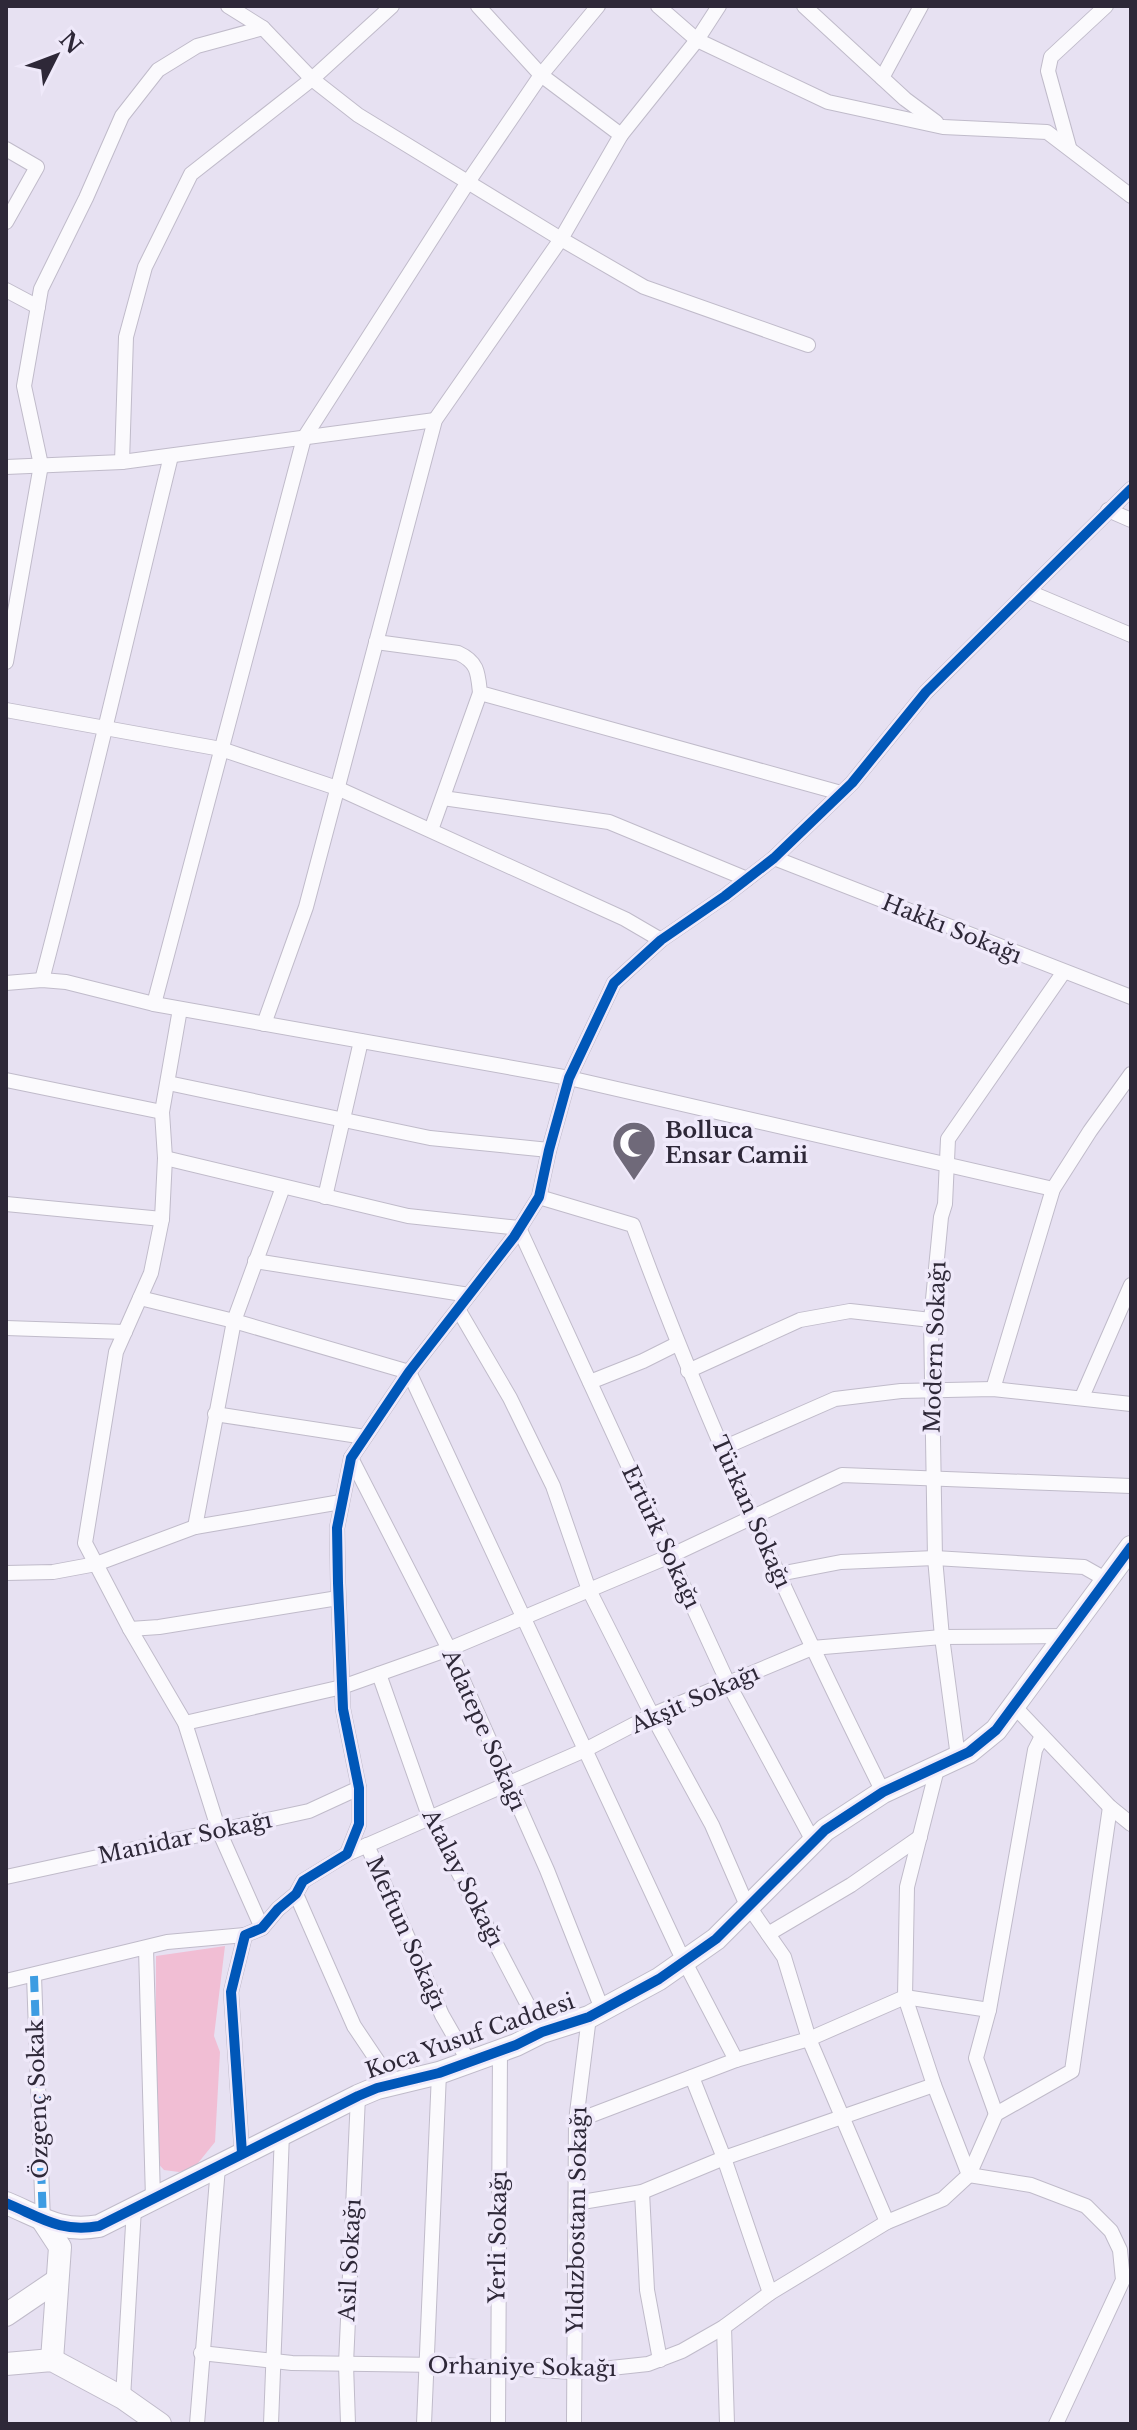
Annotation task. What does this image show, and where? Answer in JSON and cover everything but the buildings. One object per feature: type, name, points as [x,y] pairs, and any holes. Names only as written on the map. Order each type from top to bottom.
[{"type":"street","points":[[228,6],[263,28],[312,79],[358,115],[561,239],[644,287],[808,345]]},
{"type":"street","points":[[122,462],[126,337],[145,267],[191,174],[312,79],[392,6]]},
{"type":"street","points":[[478,6],[541,75],[621,135]]},
{"type":"street","points":[[154,1004],[304,438],[468,182],[541,75],[598,6]]},
{"type":"street","points":[[658,6],[697,40],[828,102],[943,127],[1047,132],[1131,196]]},
{"type":"street","points":[[264,1024],[306,907],[435,420],[561,239],[621,135],[697,40],[719,6]]},
{"type":"street","points":[[804,6],[905,99],[943,127]]},
{"type":"street","points":[[882,78],[921,6]]},
{"type":"street","points":[[1069,147],[1048,71],[1051,57],[1106,6]]},
{"type":"street","points":[[6,662],[41,465],[24,386],[41,289],[122,116],[158,70],[197,46],[263,28]]},
{"type":"street","points":[[6,149],[37,167],[6,222]]},
{"type":"street","points":[[6,290],[38,307]]},
{"type":"street","points":[[6,467],[122,462],[435,420]]},
{"type":"street","points":[[42,980],[85,818],[171,456]]},
{"type":"street","points":[[347,1854],[359,1824],[359,1788],[343,1709],[337,1528],[351,1458],[409,1372],[519,1228],[539,1197],[569,1078],[614,983],[661,940],[774,858],[841,793],[926,692],[1131,489]]},
{"type":"street","points":[[1108,510],[1131,520]]},
{"type":"street","points":[[1027,591],[1131,635]]},
{"type":"street","points":[[376,642],[458,653],[477,666],[480,693],[431,830]]},
{"type":"street","points":[[480,693],[841,793]]},
{"type":"street","points":[[6,710],[221,749],[337,788],[625,919],[661,940]]},
{"type":"street","points":[[443,798],[609,822],[747,879]]},
{"type":"street","name":"Hakkı Sokağı","points":[[774,858],[1131,997]]},
{"type":"street","name":"Modern Sokağı","points":[[958,1757],[935,1558],[930,1390],[931,1320],[948,1166],[948,1139],[1063,973]]},
{"type":"street","points":[[6,983],[66,982],[180,1009],[569,1078],[1053,1189]]},
{"type":"street","points":[[6,1981],[167,1942],[245,1935],[262,1928],[219,1831],[185,1723],[130,1629],[85,1543],[116,1352],[151,1273],[162,1219],[165,1158],[162,1112],[180,1009]]},
{"type":"street","points":[[325,1197],[361,1041]]},
{"type":"street","points":[[993,1389],[1053,1189],[1131,1074]]},
{"type":"street","points":[[6,1080],[162,1112]]},
{"type":"street","points":[[168,1083],[430,1138],[549,1150]]},
{"type":"street","points":[[165,1158],[408,1216],[519,1228]]},
{"type":"street","points":[[195,1527],[234,1321],[283,1187]]},
{"type":"street","name":"Türkan Sokağı","points":[[539,1197],[633,1225],[688,1371],[812,1648],[883,1792]]},
{"type":"street","points":[[6,1204],[162,1219]]},
{"type":"street","name":"Ertürk Sokağı","points":[[519,1228],[728,1683],[813,1841]]},
{"type":"street","points":[[255,1261],[469,1295]]},
{"type":"street","points":[[1082,1397],[1131,1285]]},
{"type":"street","points":[[140,1298],[234,1321],[409,1372],[684,1961],[736,2060]]},
{"type":"street","points":[[458,1309],[510,1398],[553,1486],[589,1590],[712,1825],[748,1906],[784,1957],[809,2039],[887,2222]]},
{"type":"street","points":[[688,1371],[800,1320],[850,1311],[931,1320]]},
{"type":"street","points":[[6,1328],[125,1332]]},
{"type":"street","points":[[590,1382],[677,1344]]},
{"type":"street","points":[[723,1448],[835,1399],[930,1390],[993,1389],[1131,1404]]},
{"type":"street","points":[[215,1414],[365,1437]]},
{"type":"street","name":"Adatepe Sokağı","points":[[351,1458],[449,1649],[547,1870],[595,2013]]},
{"type":"street","points":[[185,1723],[342,1687],[449,1649],[670,1556],[842,1475],[1131,1486]]},
{"type":"street","points":[[6,1573],[53,1572],[96,1564],[195,1527],[341,1502]]},
{"type":"street","name":"Koca Yusuf Caddesi","points":[[78,2230],[99,2226],[358,2096],[439,2073],[516,2045],[595,2013],[659,1979],[716,1939],[834,1823],[883,1792],[958,1757],[996,1730],[1131,1547]]},
{"type":"street","points":[[779,1574],[841,1562],[935,1558],[1084,1567],[1107,1580]]},
{"type":"street","points":[[130,1629],[338,1598]]},
{"type":"street","name":"Akşit Sokağı","points":[[262,1928],[296,1894],[303,1881],[347,1854],[585,1750],[652,1715],[812,1648],[942,1637],[1065,1636]]},
{"type":"street","name":"Atalay Sokağı","points":[[379,1674],[429,1816],[542,2032]]},
{"type":"street","points":[[1014,1706],[1110,1807],[1131,1824]]},
{"type":"street","points":[[996,2114],[976,2058],[989,2010],[1035,1750],[1042,1736]]},
{"type":"street","points":[[937,1769],[907,1887],[905,1997],[934,2085],[969,2175]]},
{"type":"street","name":"Manidar Sokağı","points":[[6,1877],[309,1811],[359,1788]]},
{"type":"street","points":[[969,2175],[996,2114],[1072,2071],[1110,1807]]},
{"type":"street","points":[[768,1934],[851,1885],[920,1837]]},
{"type":"street","name":"Meftun Sokağı","points":[[367,1845],[442,2015],[469,2062]]},
{"type":"street","points":[[296,1894],[354,2026],[393,2084]]},
{"type":"street","points":[[242,2153],[231,1992],[245,1935]]},
{"type":"street","points":[[123,2398],[144,2203],[146,1948]]},
{"type":"street","name":"Özgenç Sokak","points":[[34,1976],[43,2221]]},
{"type":"street","points":[[576,2121],[736,2060],[809,2039],[905,1997],[989,2010]]},
{"type":"street","name":"Yıldızbostanı Sokağı","points":[[574,2424],[576,2121],[595,2013]]},
{"type":"street","name":"Yerli Sokağı","points":[[498,2424],[500,2049]]},
{"type":"street","points":[[424,2424],[439,2073]]},
{"type":"street","points":[[692,2077],[724,2158],[770,2293]]},
{"type":"street","points":[[576,2203],[642,2192],[724,2158],[934,2085]]},
{"type":"street","name":"Asil Sokağı","points":[[348,2424],[346,2364],[358,2096]]},
{"type":"street","points":[[271,2424],[282,2133]]},
{"type":"street","points":[[197,2424],[218,2167]]},
{"type":"street","points":[[969,2175],[1031,2185],[1086,2206],[1111,2231],[1120,2250],[1123,2280],[1056,2424]]},
{"type":"street","name":"Orhaniye Sokağı","points":[[201,2353],[274,2361],[574,2372],[629,2368],[660,2360],[724,2327],[770,2293],[887,2222],[943,2199],[969,2175]]},
{"type":"street","points":[[642,2192],[647,2290],[660,2360]]},
{"type":"street","points":[[6,2203],[43,2221],[78,2230]]},
{"type":"street","points":[[43,2221],[60,2247],[52,2360]]},
{"type":"street","points":[[60,2247],[78,2230]]},
{"type":"street","points":[[6,2315],[56,2281]]},
{"type":"street","points":[[724,2327],[727,2424]]},
{"type":"street","points":[[6,2364],[52,2360],[123,2398],[160,2424]]},
{"type":"shaded area","points":[[225,1946],[214,2036],[220,2052],[215,2142],[194,2168],[179,2172],[164,2170],[155,2160],[156,1956]]},
{"type":"marked path","points":[[34,1976],[43,2221]]},
{"type":"cycle path","points":[[242,2153],[231,1992],[245,1935],[262,1928],[296,1894],[303,1881],[347,1854],[359,1824],[359,1788],[343,1709],[338,1583],[337,1528],[351,1458],[409,1372],[514,1237],[539,1197],[569,1078],[614,983],[661,940],[774,858],[852,783],[926,692],[1131,489]]},
{"type":"cycle path","points":[[6,2203],[61,2225],[99,2226],[358,2096],[377,2088],[439,2073],[589,2017],[659,1979],[716,1939],[825,1830],[883,1792],[969,1752],[996,1730],[1131,1547]]},
{"type":"place","name":"Bolluca Ensar Camii","points":[[634,1182]]}]
